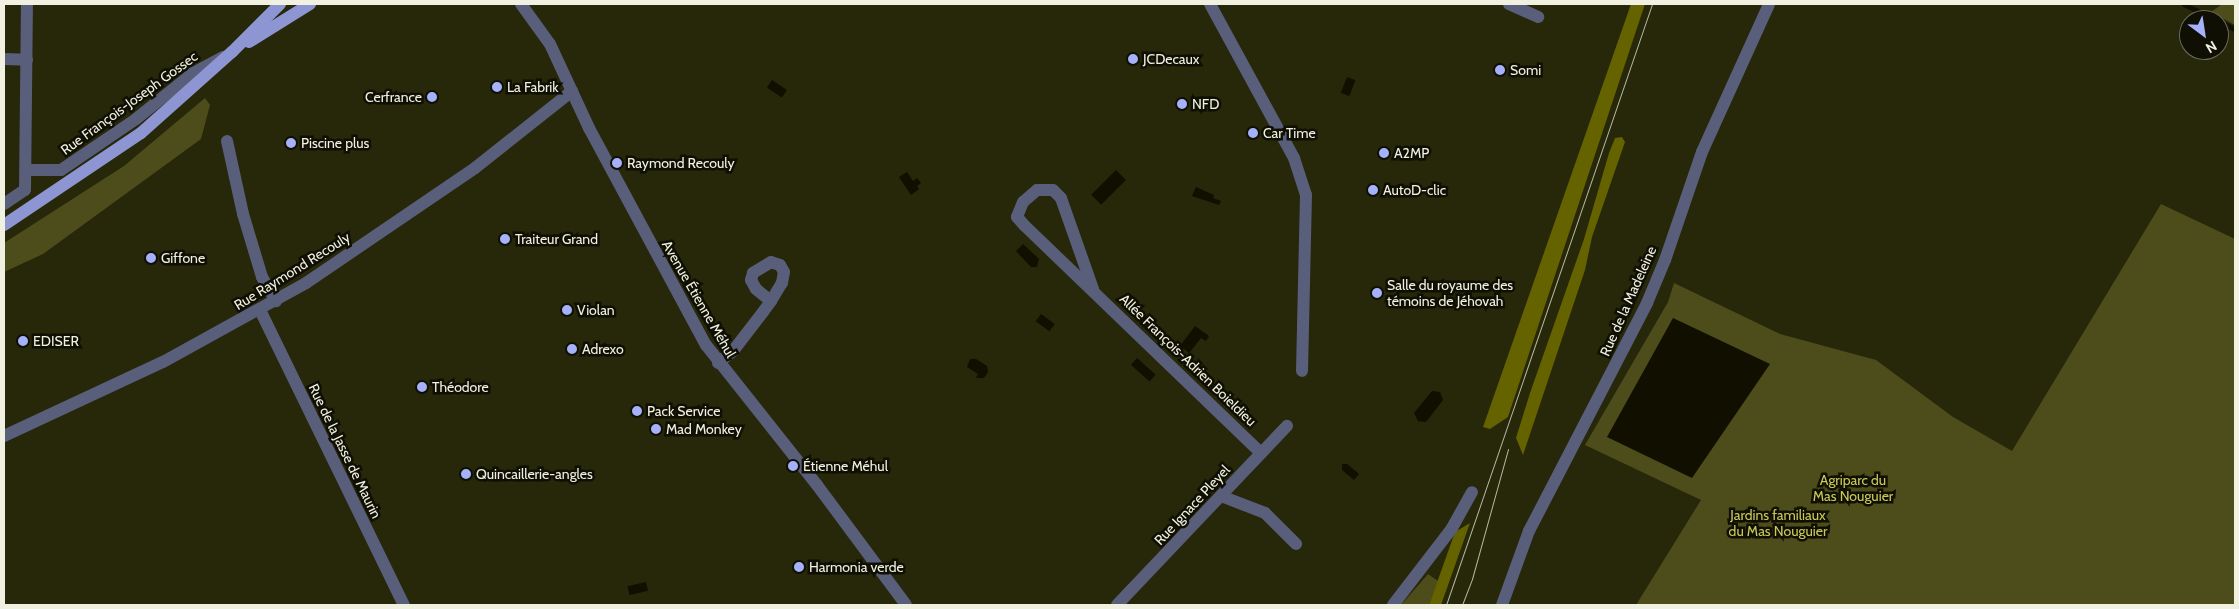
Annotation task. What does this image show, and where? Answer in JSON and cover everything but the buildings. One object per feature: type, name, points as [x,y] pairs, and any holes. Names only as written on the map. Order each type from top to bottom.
[{"type":"main road","name":"Rue François-Joseph Gossec","points":[[4,225],[141,133],[232,52],[280,4]]},
{"type":"main road","name":"Rue François-Joseph Gossec","points":[[232,52],[310,4]]},
{"type":"street","points":[[4,204],[25,190],[27,4]]},
{"type":"street","name":"Avenue Étienne Méhul","points":[[509,4],[523,6],[550,44],[649,243],[718,363],[817,485],[906,605]]},
{"type":"street","points":[[1210,4],[1294,158],[1306,195],[1302,371]]},
{"type":"street","points":[[1510,4],[1538,17]]},
{"type":"street","name":"Rue de la Madeleine","points":[[1502,605],[1529,531],[1647,303],[1665,260],[1702,152],[1769,4]]},
{"type":"street","name":"Rue François-Joseph Gossec","points":[[26,170],[61,170],[136,119],[192,73],[232,52]]},
{"type":"street","points":[[4,59],[27,60]]},
{"type":"street","name":"Rue Raymond Recouly","points":[[4,436],[134,376],[276,301],[426,202],[572,91]]},
{"type":"street","points":[[227,141],[246,223],[262,277],[276,301]]},
{"type":"street","name":"Allée François-Adrien Boieldieu","points":[[1093,289],[1061,198],[1053,190],[1037,190],[1023,202],[1017,217],[1261,453]]},
{"type":"street","points":[[718,363],[733,351],[771,301]]},
{"type":"street","name":"Rue de la Jasse de Maurin","points":[[260,310],[404,605]]},
{"type":"street","name":"Rue Ignace Pleyel","points":[[1117,605],[1287,426]]},
{"type":"street","points":[[1393,605],[1452,528],[1472,492]]},
{"type":"street","points":[[1220,496],[1265,513],[1296,544]]},
{"type":"green space","points":[[2222,4],[2235,4],[2235,25],[2229,22],[2229,10],[2214,10]]},
{"type":"green space","points":[[205,98],[210,105],[201,139],[43,254],[4,272],[4,243],[124,166]]},
{"type":"green space","name":"Agriparc du Mas Nouguier","points":[[2161,204],[2235,239],[2235,605],[1636,605],[1701,500],[1585,445],[1668,302],[1674,283],[1780,334],[1876,360],[1953,417],[2012,451]]},
{"type":"green space","points":[[1428,574],[1438,581],[1429,605],[1401,605]]},
{"type":"shaded area","points":[[1631,4],[1645,4],[1508,417],[1490,429],[1483,427]]},
{"type":"shaded area","points":[[1347,77],[1355,80],[1349,96],[1341,93]]},
{"type":"shaded area","points":[[772,80],[787,90],[782,98],[767,87]]},
{"type":"shaded area","points":[[1622,137],[1625,142],[1592,237],[1585,270],[1523,455],[1516,438],[1530,393],[1584,239],[1609,153],[1615,138]]},
{"type":"shaded area","points":[[1116,170],[1126,180],[1101,205],[1091,195]]},
{"type":"shaded area","points":[[907,172],[913,181],[917,178],[921,183],[917,186],[919,189],[911,195],[899,177]]},
{"type":"shaded area","points":[[1196,187],[1214,195],[1213,198],[1221,201],[1219,205],[1192,196]]},
{"type":"shaded area","points":[[1023,244],[1039,259],[1037,267],[1031,267],[1016,251]]},
{"type":"shaded area","points":[[1041,314],[1055,324],[1049,331],[1036,321]]},
{"type":"shaded area","points":[[1673,318],[1770,364],[1692,478],[1607,437]]},
{"type":"shaded area","points":[[1195,326],[1209,336],[1206,341],[1201,338],[1189,353],[1180,346]]},
{"type":"shaded area","points":[[1137,358],[1156,375],[1150,381],[1131,365]]},
{"type":"shaded area","points":[[970,359],[976,359],[987,366],[988,372],[984,378],[976,378],[978,374],[967,367]]},
{"type":"shaded area","points":[[1432,391],[1440,392],[1443,400],[1426,422],[1418,421],[1414,413]]},
{"type":"shaded area","points":[[1342,464],[1347,464],[1359,474],[1354,480],[1342,470]]},
{"type":"shaded area","points":[[1470,523],[1441,605],[1429,605],[1455,532]]},
{"type":"shaded area","points":[[646,582],[648,591],[630,595],[627,586]]},
{"type":"waterway","points":[[2184,4],[2196,10]]},
{"type":"waterway","points":[[2229,26],[2235,29]]},
{"type":"tram line","points":[[1446,605],[1652,4]]},
{"type":"tram line","points":[[1462,605],[1472,579],[1508,449]]},
{"type":"place","name":"JCDecaux","points":[[1133,59]]},
{"type":"place","name":"Somi","points":[[1500,70]]},
{"type":"place","name":"La Fabrik","points":[[497,87]]},
{"type":"place","name":"Cerfrance","points":[[432,97]]},
{"type":"place","name":"NFD","points":[[1182,104]]},
{"type":"place","name":"Car Time","points":[[1253,133]]},
{"type":"place","name":"Piscine plus","points":[[291,143]]},
{"type":"place","name":"A2MP","points":[[1384,153]]},
{"type":"place","name":"Raymond Recouly","points":[[617,163]]},
{"type":"place","name":"AutoD-clic","points":[[1373,190]]},
{"type":"place","name":"Traiteur Grand","points":[[505,239]]},
{"type":"place","name":"Giffone","points":[[151,258]]},
{"type":"place","name":"Salle du royaume des témoins de Jéhovah","points":[[1377,293]]},
{"type":"place","name":"Violan","points":[[567,310]]},
{"type":"place","name":"EDISER","points":[[23,341]]},
{"type":"place","name":"Adrexo","points":[[572,349]]},
{"type":"place","name":"Théodore","points":[[422,387]]},
{"type":"place","name":"Pack Service","points":[[637,411]]},
{"type":"place","name":"Mad Monkey","points":[[656,429]]},
{"type":"place","name":"Étienne Méhul","points":[[793,466]]},
{"type":"place","name":"Quincaillerie-angles","points":[[466,474]]},
{"type":"place","name":"Harmonia verde","points":[[799,567]]},
{"type":"park label","name":"Jardins familiaux du Mas Nouguier","points":[[1778,524]]}]
